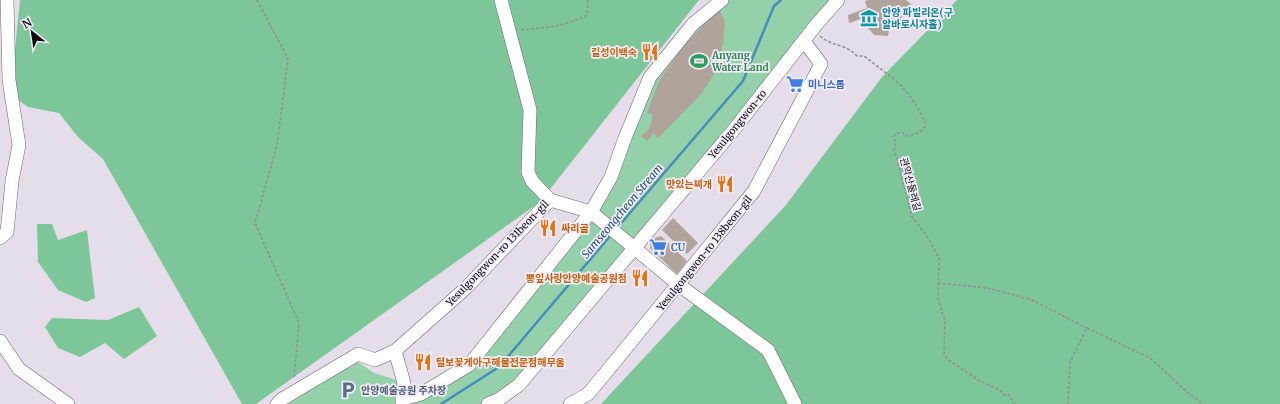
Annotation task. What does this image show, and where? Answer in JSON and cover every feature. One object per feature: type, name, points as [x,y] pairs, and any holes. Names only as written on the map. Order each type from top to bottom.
[{"type":"street","points":[[4,235],[19,145],[9,80],[7,0]]},
{"type":"street","name":"Yesulgongwon-ro 131beon-gil","points":[[292,393],[358,354],[375,360],[394,351],[466,288],[550,200],[532,181],[528,172],[530,110],[501,0]]},
{"type":"street","points":[[394,351],[404,383],[402,401],[421,394],[468,365],[595,215],[650,77],[693,24],[722,0]]},
{"type":"street","name":"Yesulgongwon-ro","points":[[488,404],[498,400],[519,385],[630,244],[732,132],[812,30],[838,0]]},
{"type":"street","name":"Yesulgongwon-ro 138beon-gil","points":[[570,404],[588,394],[754,191],[821,64],[804,41]]},
{"type":"street","points":[[550,200],[595,215],[679,284],[768,350],[795,404]]},
{"type":"street","points":[[0,341],[19,368],[68,404]]},
{"type":"street","points":[[277,404],[292,393]]},
{"type":"path","points":[[257,0],[288,59],[277,145],[255,223],[299,323],[292,393]]},
{"type":"path","points":[[509,33],[548,28],[577,20],[587,15],[588,0]]},
{"type":"path","name":"관악산둘레길","points":[[812,30],[829,42],[841,45],[850,49],[857,56],[864,56],[874,62],[878,68],[899,83],[915,103],[926,124],[924,130],[917,134],[906,136],[903,133],[897,134],[894,136],[896,143],[894,148],[912,217],[929,239],[939,258],[938,300],[945,321],[944,353],[947,359],[980,381],[1000,390],[1004,395],[1008,394],[1015,404]]},
{"type":"path","points":[[938,283],[988,288],[1032,300],[1150,358],[1186,391],[1203,404]]},
{"type":"path","points":[[1068,404],[1070,362],[1087,328]]},
{"type":"green space","points":[[20,0],[699,0],[540,202],[256,404],[242,404],[103,159],[78,137],[59,113],[28,107],[14,97],[13,69]]},
{"type":"green space","points":[[721,0],[833,0],[634,246],[497,399],[485,404],[285,404],[358,362],[374,373],[403,382],[402,398],[468,365],[591,211],[649,76]]},
{"type":"green space","points":[[957,0],[1280,0],[1280,404],[601,404],[786,205],[882,77]]},
{"type":"green space","points":[[37,224],[52,224],[58,240],[87,230],[95,298],[86,302],[58,290],[38,262]]},
{"type":"green space","points":[[139,307],[157,336],[124,359],[105,343],[80,357],[58,348],[45,327],[52,318],[108,320]]},
{"type":"building","name":"안양 파빌리온(구 알바로시자홀)","points":[[906,0],[911,4],[898,23],[891,18],[888,36],[874,35],[868,28],[864,18],[849,23],[848,15],[867,8],[865,1]]},
{"type":"building","points":[[719,9],[725,22],[723,44],[713,76],[701,94],[658,138],[654,133],[647,141],[641,136],[649,129],[653,115],[647,113],[659,81],[682,48]]},
{"type":"building","points":[[673,218],[698,243],[687,254],[662,230]]},
{"type":"building","points":[[661,236],[687,261],[677,274],[650,248],[651,239]]},
{"type":"waterway","name":"Samseongcheon Stream","points":[[617,228],[743,81],[774,6],[781,0]]},
{"type":"waterway","name":"Samseongcheon Stream","points":[[441,404],[499,367],[611,235]]},
{"type":"place","name":"안양 파빌리온(구 알바로시자홀)","points":[[869,18]]},
{"type":"place","name":"길성이백숙","points":[[650,52]]},
{"type":"place","name":"Anyang Water Land","points":[[699,61]]},
{"type":"place","name":"미니스톱","points":[[795,84]]},
{"type":"place","name":"맛있는찌개","points":[[725,184]]},
{"type":"place","name":"싸리골","points":[[548,228]]},
{"type":"place","name":"CU","points":[[658,247]]},
{"type":"place","name":"뽕잎사랑안양예술공원점","points":[[640,278]]},
{"type":"place","name":"털보꽃게아구해물전문점해무울","points":[[423,362]]},
{"type":"place","name":"안양예술공원 주차장","points":[[348,390]]}]
